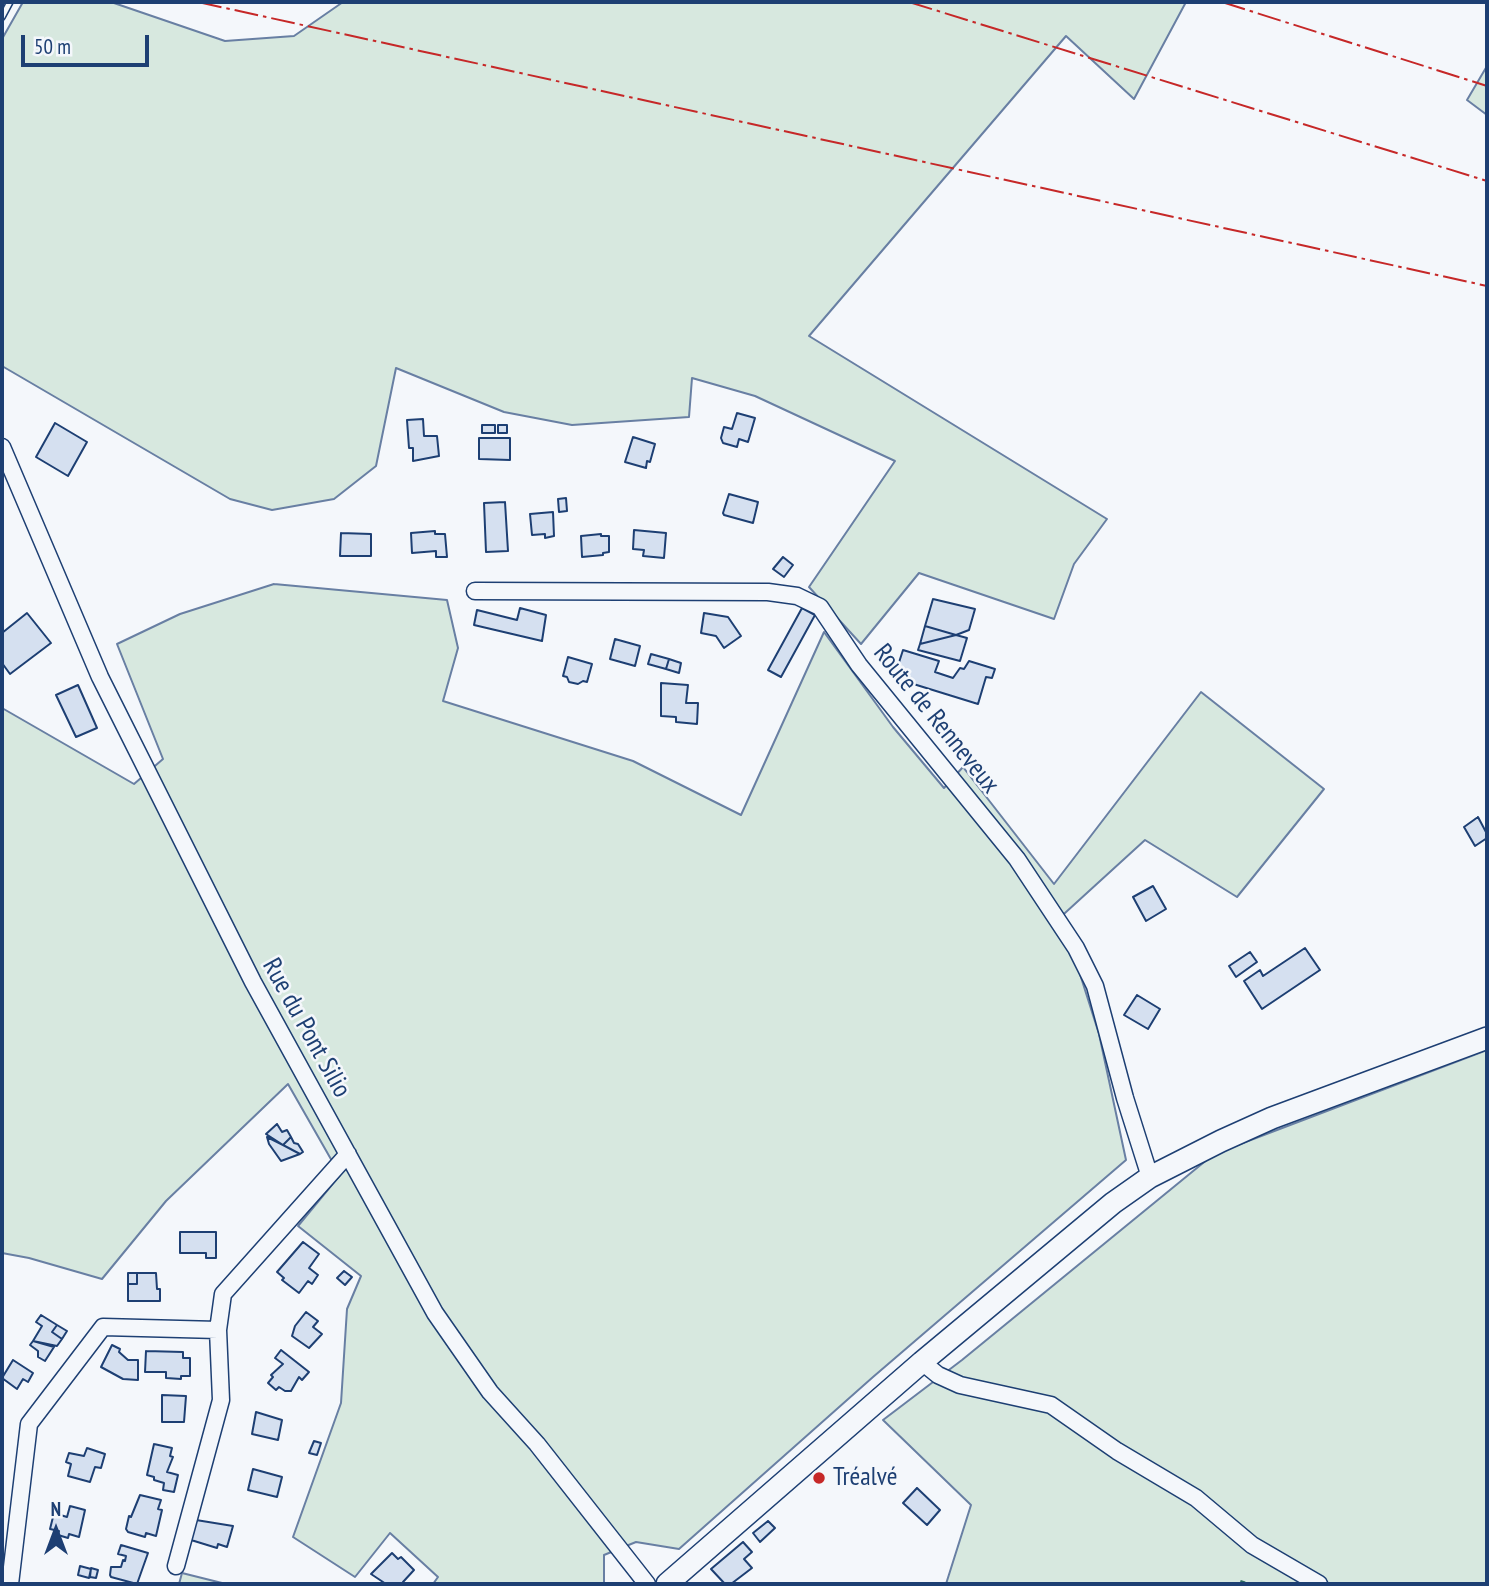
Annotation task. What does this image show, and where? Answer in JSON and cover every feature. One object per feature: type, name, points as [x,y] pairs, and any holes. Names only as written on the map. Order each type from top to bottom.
[{"type":"main road","points":[[667,1584],[922,1363],[1113,1203],[1150,1177],[1272,1118],[1487,1038]]},
{"type":"street","name":"Rue du Pont Silio","points":[[2,447],[100,677],[253,982],[435,1313],[490,1392],[537,1444],[647,1584]]},
{"type":"street","name":"Route de Renneveux","points":[[475,591],[768,592],[797,596],[820,607],[859,665],[1017,859],[1076,948],[1095,986],[1125,1098],[1150,1177]]},
{"type":"street","points":[[176,1566],[221,1400],[218,1330],[223,1294],[348,1154]]},
{"type":"street","points":[[9,1584],[29,1424],[103,1327],[218,1330]]},
{"type":"street","points":[[922,1363],[938,1375],[960,1385],[1051,1405],[1117,1451],[1196,1498],[1252,1545],[1319,1584]]},
{"type":"shaded area","points":[[23,2],[111,2],[225,41],[294,36],[343,2],[1186,2],[1134,99],[1066,36],[809,336],[1107,519],[1074,564],[1054,619],[919,573],[861,644],[809,587],[895,461],[755,396],[692,378],[689,417],[572,425],[504,412],[396,368],[376,466],[334,499],[272,510],[230,499],[2,366],[2,39]]},
{"type":"shaded area","points":[[1487,66],[1487,115],[1467,100]]},
{"type":"shaded area","points":[[274,584],[447,600],[458,648],[443,701],[633,761],[741,815],[824,632],[893,727],[944,788],[963,767],[1054,884],[1201,692],[1324,789],[1237,897],[1145,840],[1054,923],[1079,971],[1099,1034],[1126,1160],[873,1377],[679,1549],[636,1542],[604,1555],[604,1584],[433,1584],[438,1577],[390,1533],[355,1577],[293,1537],[341,1403],[347,1309],[361,1276],[298,1226],[340,1175],[288,1084],[166,1201],[102,1279],[2,1253],[2,708],[134,784],[163,759],[117,644],[180,614]]},
{"type":"shaded area","points":[[1487,1050],[1487,1584],[946,1584],[971,1505],[883,1420],[962,1360],[1214,1154]]},
{"type":"shaded area","points":[[182,1573],[226,1584],[179,1584]]},
{"type":"building","points":[[737,413],[755,418],[748,442],[739,439],[737,447],[723,443],[721,438],[724,427],[732,429]]},
{"type":"building","points":[[423,419],[424,436],[437,436],[439,456],[413,461],[407,420]]},
{"type":"building","points":[[55,423],[87,442],[68,476],[36,457]]},
{"type":"building","points":[[482,425],[495,425],[495,433],[482,433]]},
{"type":"building","points":[[498,425],[507,425],[507,433],[498,433]]},
{"type":"building","points":[[633,437],[655,444],[646,468],[625,462]]},
{"type":"building","points":[[479,438],[510,438],[510,460],[479,459]]},
{"type":"building","points":[[729,494],[758,502],[753,523],[724,515]]},
{"type":"building","points":[[566,498],[567,511],[559,512],[558,499]]},
{"type":"building","points":[[505,502],[508,551],[486,552],[484,503]]},
{"type":"building","points":[[553,512],[554,536],[545,538],[545,534],[532,535],[530,514]]},
{"type":"building","points":[[634,530],[666,533],[664,558],[643,556],[644,550],[633,549]]},
{"type":"building","points":[[435,531],[435,534],[445,534],[447,557],[436,557],[436,551],[412,553],[411,533]]},
{"type":"building","points":[[341,533],[371,534],[371,556],[340,556]]},
{"type":"building","points":[[581,536],[609,536],[609,552],[582,557]]},
{"type":"building","points":[[783,557],[793,565],[784,577],[773,569]]},
{"type":"building","points":[[933,599],[975,609],[969,630],[956,635],[925,626]]},
{"type":"building","points":[[520,608],[546,615],[542,641],[474,625],[477,610],[517,620]]},
{"type":"building","points":[[802,608],[815,615],[781,677],[768,670]]},
{"type":"building","points":[[27,613],[51,643],[10,674],[2,663],[2,633]]},
{"type":"building","points":[[704,613],[728,617],[741,636],[724,648],[716,636],[701,633]]},
{"type":"building","points":[[925,626],[956,635],[920,644]]},
{"type":"building","points":[[956,635],[967,638],[960,661],[918,650],[920,644]]},
{"type":"building","points":[[615,639],[640,646],[635,666],[610,659]]},
{"type":"building","points":[[903,650],[939,661],[935,672],[953,678],[969,661],[995,669],[992,678],[986,677],[978,704],[894,678]]},
{"type":"building","points":[[651,654],[669,659],[666,669],[648,664]]},
{"type":"building","points":[[568,657],[592,664],[587,682],[569,682],[567,677],[563,676]]},
{"type":"building","points":[[669,659],[681,663],[679,673],[666,669]]},
{"type":"building","points":[[661,683],[688,685],[686,703],[698,703],[697,724],[676,722],[676,717],[661,716]]},
{"type":"building","points":[[78,685],[97,728],[76,737],[56,695]]},
{"type":"building","points":[[1478,817],[1487,838],[1475,846],[1464,827]]},
{"type":"building","points":[[1153,886],[1166,909],[1146,921],[1133,897]]},
{"type":"building","points":[[1305,948],[1320,970],[1262,1009],[1244,981],[1260,970],[1263,976]]},
{"type":"building","points":[[1250,952],[1257,962],[1236,977],[1229,966]]},
{"type":"building","points":[[1137,995],[1160,1009],[1148,1029],[1124,1015]]},
{"type":"building","points":[[277,1124],[282,1132],[287,1130],[291,1137],[283,1145],[266,1134]]},
{"type":"building","points":[[267,1137],[300,1154],[281,1161]]},
{"type":"building","points":[[291,1137],[303,1152],[300,1154],[283,1145]]},
{"type":"building","points":[[180,1232],[216,1232],[216,1258],[206,1258],[206,1253],[180,1253]]},
{"type":"building","points":[[303,1242],[319,1254],[309,1268],[318,1275],[312,1284],[308,1281],[299,1293],[282,1280],[284,1278],[277,1272]]},
{"type":"building","points":[[344,1271],[352,1277],[345,1285],[337,1278]]},
{"type":"building","points":[[128,1273],[137,1273],[137,1284],[128,1284]]},
{"type":"building","points":[[137,1273],[156,1273],[160,1301],[128,1301],[128,1284],[137,1284]]},
{"type":"building","points":[[306,1312],[318,1321],[313,1327],[322,1334],[309,1348],[292,1336],[295,1326]]},
{"type":"building","points":[[41,1315],[57,1325],[52,1332],[62,1339],[57,1346],[33,1341],[42,1326],[36,1322]]},
{"type":"building","points":[[57,1325],[67,1331],[62,1339],[52,1332]]},
{"type":"building","points":[[33,1341],[54,1347],[45,1361],[38,1357],[38,1351],[30,1345]]},
{"type":"building","points":[[112,1345],[120,1349],[119,1352],[128,1360],[138,1360],[138,1380],[123,1379],[101,1367]]},
{"type":"building","points":[[281,1350],[309,1372],[302,1380],[299,1377],[291,1391],[279,1387],[276,1390],[268,1383],[273,1377],[271,1375],[283,1364],[275,1358]]},
{"type":"building","points":[[146,1351],[183,1352],[183,1358],[190,1358],[190,1376],[181,1376],[181,1379],[166,1378],[166,1372],[145,1372]]},
{"type":"building","points":[[13,1360],[33,1373],[28,1382],[23,1379],[17,1389],[2,1378]]},
{"type":"building","points":[[162,1395],[186,1396],[184,1422],[162,1422]]},
{"type":"building","points":[[256,1412],[282,1420],[278,1440],[252,1434]]},
{"type":"building","points":[[314,1441],[321,1443],[317,1455],[309,1453]]},
{"type":"building","points":[[154,1444],[172,1448],[170,1456],[173,1457],[167,1472],[178,1475],[174,1492],[163,1490],[164,1483],[147,1475]]},
{"type":"building","points":[[87,1448],[105,1454],[101,1468],[95,1467],[90,1482],[68,1476],[71,1464],[66,1462],[69,1453],[84,1456]]},
{"type":"building","points":[[253,1469],[282,1477],[277,1497],[248,1490]]},
{"type":"building","points":[[917,1488],[940,1510],[927,1525],[903,1503]]},
{"type":"building","points":[[140,1495],[161,1500],[158,1509],[162,1510],[156,1536],[146,1533],[145,1537],[126,1529],[129,1516],[131,1517]]},
{"type":"building","points":[[70,1506],[85,1510],[79,1537],[69,1534],[68,1538],[58,1535],[59,1531],[50,1529],[54,1513],[67,1517]]},
{"type":"building","points":[[196,1520],[233,1526],[227,1547],[218,1544],[217,1548],[191,1540]]},
{"type":"building","points":[[768,1521],[775,1528],[760,1542],[753,1533]]},
{"type":"building","points":[[743,1542],[752,1552],[744,1559],[752,1568],[731,1584],[725,1584],[711,1569]]},
{"type":"building","points":[[121,1545],[148,1553],[137,1584],[110,1575],[111,1567],[121,1567],[123,1560],[125,1561],[126,1556],[118,1554]]},
{"type":"building","points":[[392,1553],[398,1559],[401,1557],[414,1570],[403,1582],[405,1584],[386,1584],[371,1574]]},
{"type":"building","points":[[80,1566],[91,1569],[89,1578],[78,1575]]},
{"type":"building","points":[[91,1568],[98,1570],[96,1578],[90,1577]]},
{"type":"railway","points":[[2,17],[10,2]]},
{"type":"hedge","points":[[1242,1584],[1244,1578]]},
{"type":"power","points":[[198,2],[1487,286]]},
{"type":"power","points":[[909,2],[1487,181]]},
{"type":"power","points":[[1222,2],[1487,86]]},
{"type":"place","name":"Tréalvé","points":[[819,1478]]}]
